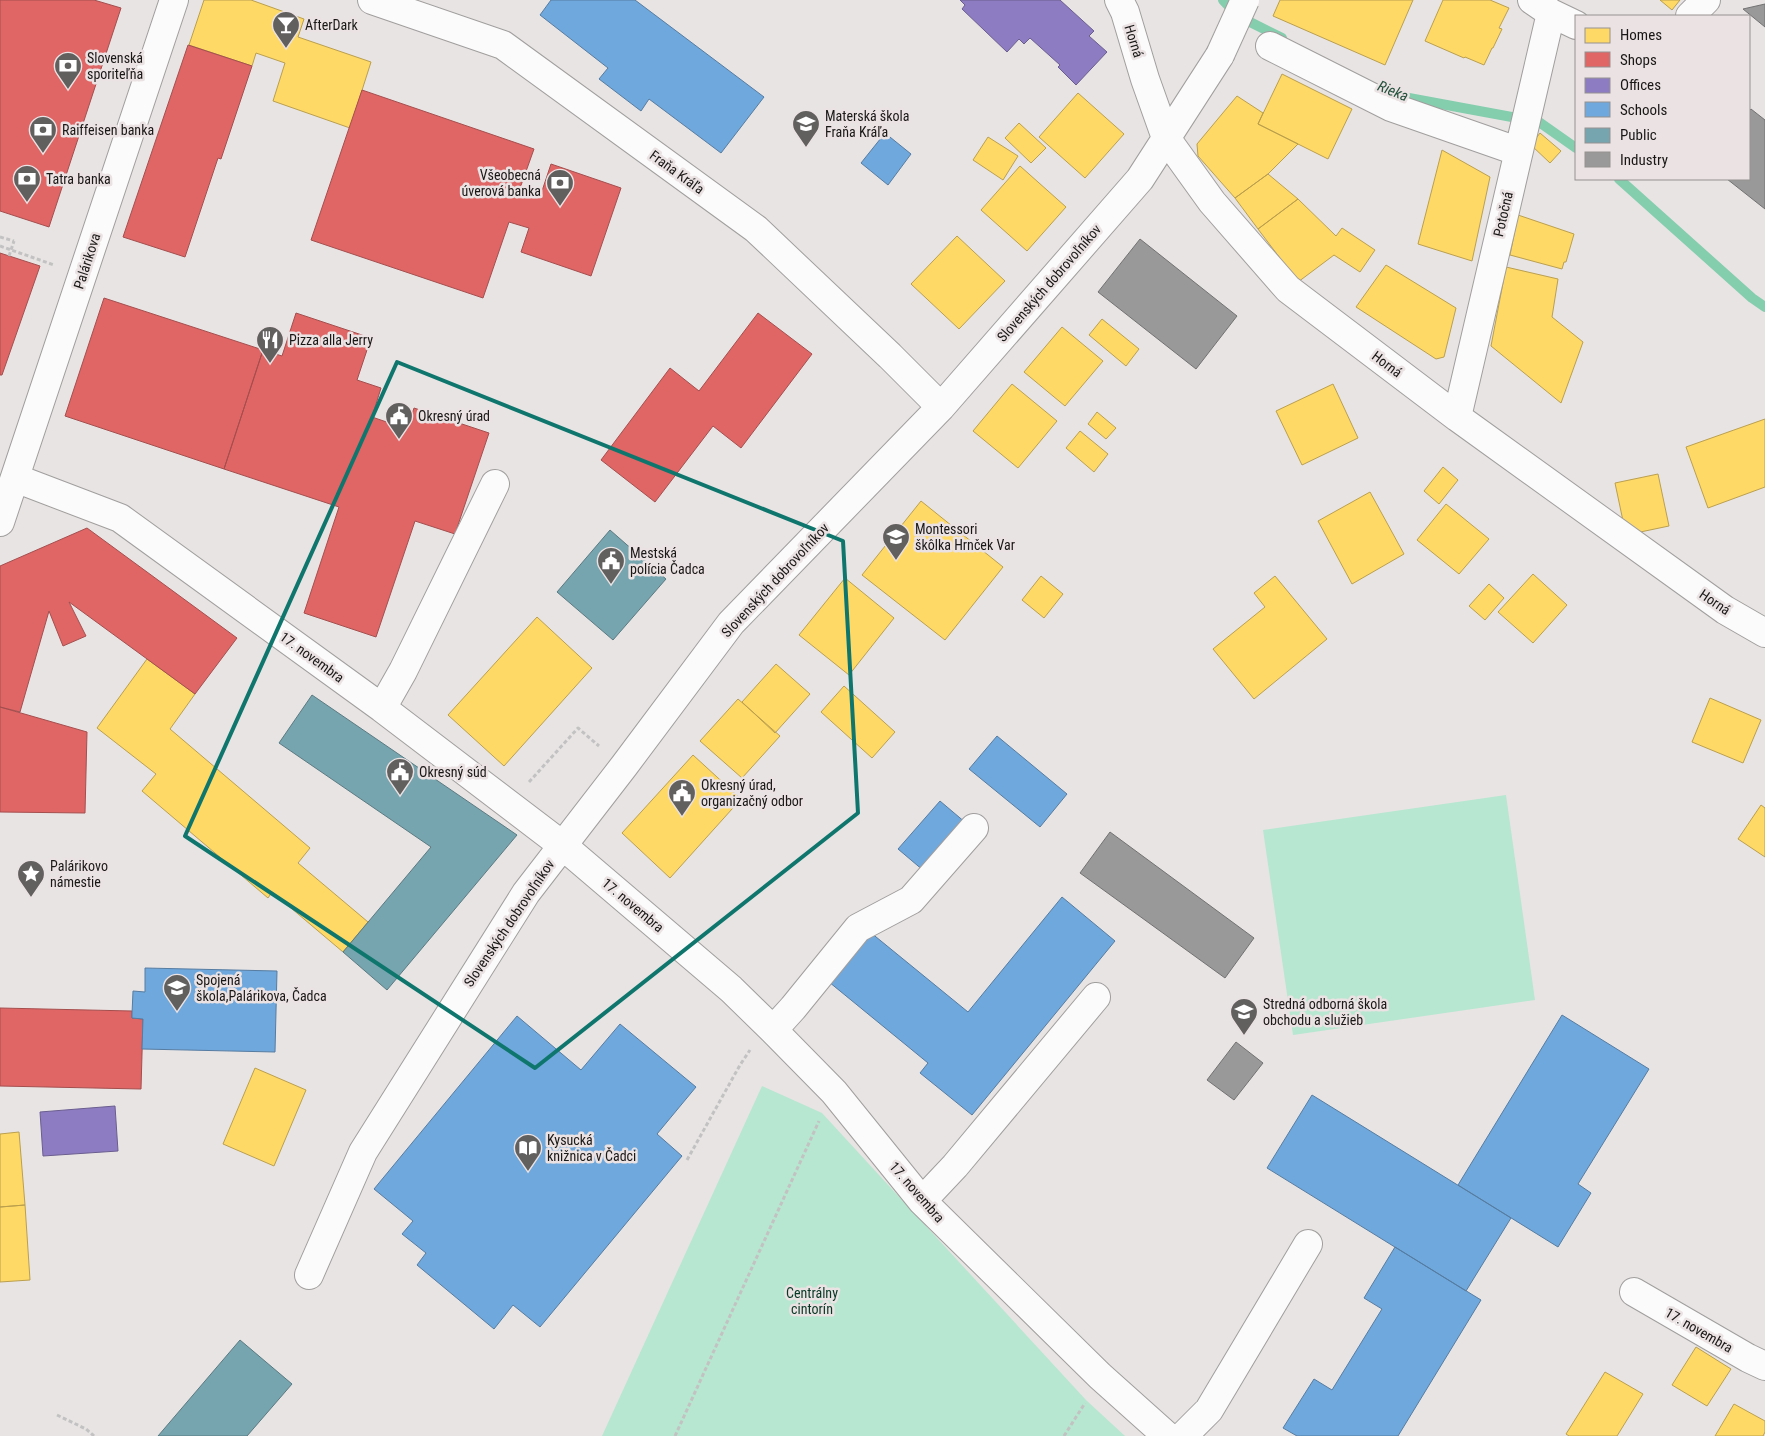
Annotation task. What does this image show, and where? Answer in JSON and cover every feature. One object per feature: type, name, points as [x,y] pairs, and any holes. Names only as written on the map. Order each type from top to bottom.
[{"type":"street","name":"Palárikova","points":[[0,522],[174,0]]},
{"type":"street","name":"Fraňa Kráľa","points":[[372,0],[503,45],[756,229],[941,407]]},
{"type":"street","name":"Horná","points":[[1118,0],[1125,12],[1145,79],[1166,138],[1212,202],[1288,289],[1457,417],[1724,610],[1765,633]]},
{"type":"street","name":"Slovenských dobrovoľníkov","points":[[309,1275],[363,1152],[526,893],[731,623],[941,407],[1138,182],[1220,55],[1245,0]]},
{"type":"street","points":[[1691,15],[1706,0]]},
{"type":"street","name":"Potočná","points":[[1457,417],[1534,80],[1541,6],[1575,24]]},
{"type":"street","points":[[1270,46],[1391,107],[1517,152]]},
{"type":"street","name":"17. novembra","points":[[15,478],[120,518],[382,708],[562,845],[731,989],[770,1027],[834,1092],[922,1201],[1100,1376],[1167,1436]]},
{"type":"street","points":[[382,708],[403,671],[495,484]]},
{"type":"street","points":[[770,1027],[794,1008],[858,928],[911,900],[974,828]]},
{"type":"street","points":[[922,1201],[955,1166],[1096,997]]},
{"type":"street","points":[[1183,1436],[1209,1410],[1308,1244]]},
{"type":"street","name":"17. novembra","points":[[1634,1292],[1765,1366]]},
{"type":"path","points":[[0,237],[14,241],[9,256]]},
{"type":"path","points":[[0,246],[82,276]]},
{"type":"path","points":[[508,804],[578,728],[603,750]]},
{"type":"path","points":[[687,1160],[740,1065],[770,1027]]},
{"type":"path","points":[[675,1436],[822,1113],[834,1092]]},
{"type":"path","points":[[1064,1436],[1100,1376]]},
{"type":"path","points":[[57,1415],[94,1436]]},
{"type":"highlighted area","points":[[397,362],[843,541],[858,813],[535,1068],[185,836]]},
{"type":"green space","points":[[1506,795],[1535,1000],[1293,1035],[1263,830]]},
{"type":"green space","name":"Centrálny cintorín","points":[[762,1086],[822,1113],[1086,1400],[1125,1436],[602,1436]]},
{"type":"building: Homes","points":[[204,0],[251,0],[304,19],[298,37],[371,62],[350,128],[273,101],[285,63],[256,53],[252,66],[189,45]]},
{"type":"building: Homes","points":[[1280,0],[1413,0],[1385,65],[1273,16]]},
{"type":"building: Homes","points":[[1443,0],[1490,0],[1509,8],[1499,28],[1502,29],[1484,65],[1425,41]]},
{"type":"building: Homes","points":[[1660,0],[1680,0],[1672,10]]},
{"type":"building: Homes","points":[[1282,74],[1352,109],[1328,159],[1258,124]]},
{"type":"building: Homes","points":[[1078,93],[1124,134],[1085,178],[1039,137]]},
{"type":"building: Homes","points":[[1237,96],[1263,113],[1258,124],[1298,144],[1268,174],[1235,198],[1198,156],[1197,144]]},
{"type":"building: Homes","points":[[1019,123],[1046,148],[1031,163],[1005,138]]},
{"type":"building: Homes","points":[[1540,133],[1561,151],[1550,163],[1531,145]]},
{"type":"building: Homes","points":[[988,137],[1018,156],[1003,180],[973,160]]},
{"type":"building: Homes","points":[[1442,150],[1490,177],[1472,261],[1418,244]]},
{"type":"building: Homes","points":[[1020,166],[1066,207],[1027,251],[981,210]]},
{"type":"building: Homes","points":[[1268,174],[1298,199],[1258,229],[1235,198]]},
{"type":"building: Homes","points":[[1298,199],[1336,236],[1342,228],[1375,250],[1360,272],[1334,255],[1298,282],[1258,229]]},
{"type":"building: Homes","points":[[1518,215],[1574,234],[1566,262],[1564,262],[1562,269],[1510,255]]},
{"type":"building: Homes","points":[[957,236],[1005,281],[959,329],[911,284]]},
{"type":"building: Homes","points":[[1386,265],[1456,308],[1444,357],[1436,359],[1356,307]]},
{"type":"building: Homes","points":[[1506,267],[1558,279],[1552,317],[1583,342],[1561,403],[1491,346]]},
{"type":"building: Homes","points":[[1102,319],[1139,349],[1126,366],[1089,335]]},
{"type":"building: Homes","points":[[1062,327],[1103,361],[1065,406],[1024,372]]},
{"type":"building: Homes","points":[[1012,384],[1057,421],[1018,468],[973,431]]},
{"type":"building: Homes","points":[[1333,384],[1358,438],[1302,465],[1276,411]]},
{"type":"building: Homes","points":[[1097,412],[1116,428],[1106,439],[1088,424]]},
{"type":"building: Homes","points":[[1765,419],[1765,487],[1708,508],[1686,447]]},
{"type":"building: Homes","points":[[1080,431],[1108,454],[1094,472],[1066,448]]},
{"type":"building: Homes","points":[[1443,467],[1458,480],[1439,504],[1424,491]]},
{"type":"building: Homes","points":[[1658,474],[1669,526],[1626,535],[1615,483]]},
{"type":"building: Homes","points":[[1370,492],[1404,554],[1352,584],[1318,521]]},
{"type":"building: Homes","points":[[921,501],[1003,567],[945,640],[862,575]]},
{"type":"building: Homes","points":[[1446,504],[1489,539],[1459,574],[1417,540]]},
{"type":"building: Homes","points":[[1533,574],[1567,605],[1533,643],[1498,612]]},
{"type":"building: Homes","points":[[1041,576],[1063,594],[1044,618],[1022,600]]},
{"type":"building: Homes","points":[[1275,576],[1327,639],[1254,699],[1213,649],[1265,607],[1254,593]]},
{"type":"building: Homes","points":[[845,578],[894,618],[849,675],[799,635]]},
{"type":"building: Homes","points":[[1489,584],[1504,598],[1485,620],[1469,606]]},
{"type":"building: Homes","points":[[537,617],[592,668],[504,766],[448,715]]},
{"type":"building: Homes","points":[[147,659],[195,694],[170,729],[310,848],[298,863],[368,922],[343,952],[272,892],[268,898],[142,791],[156,774],[97,728]]},
{"type":"building: Homes","points":[[776,664],[810,694],[775,733],[742,702]]},
{"type":"building: Homes","points":[[844,686],[895,732],[872,758],[821,712]]},
{"type":"building: Homes","points":[[1710,698],[1761,720],[1743,763],[1692,742]]},
{"type":"building: Homes","points":[[738,699],[780,736],[742,778],[700,741]]},
{"type":"building: Homes","points":[[693,755],[741,799],[670,878],[622,833]]},
{"type":"building: Homes","points":[[1761,805],[1765,808],[1765,857],[1738,839]]},
{"type":"building: Homes","points":[[255,1068],[306,1090],[274,1166],[223,1144]]},
{"type":"building: Homes","points":[[19,1132],[25,1205],[0,1207],[0,1134]]},
{"type":"building: Homes","points":[[25,1205],[30,1280],[0,1282],[0,1207]]},
{"type":"building: Homes","points":[[1696,1347],[1731,1369],[1707,1406],[1672,1385]]},
{"type":"building: Homes","points":[[1605,1372],[1643,1394],[1617,1436],[1569,1436],[1566,1434]]},
{"type":"building: Homes","points":[[1734,1404],[1765,1421],[1763,1436],[1715,1436]]},
{"type":"building: Shops","points":[[0,0],[94,0],[121,8],[49,227],[0,211]]},
{"type":"building: Shops","points":[[188,45],[252,66],[221,159],[218,158],[185,257],[123,237]]},
{"type":"building: Shops","points":[[362,90],[534,149],[519,191],[540,197],[551,164],[621,188],[591,276],[521,252],[529,228],[509,222],[483,298],[311,240]]},
{"type":"building: Shops","points":[[0,253],[40,266],[2,375],[0,375]]},
{"type":"building: Shops","points":[[104,298],[263,350],[224,469],[65,416]]},
{"type":"building: Shops","points":[[296,313],[371,338],[357,380],[381,388],[372,417],[407,429],[414,408],[489,433],[455,534],[415,521],[376,637],[304,613],[339,507],[224,469],[263,350],[282,356]]},
{"type":"building: Shops","points":[[758,313],[812,354],[741,448],[713,426],[655,502],[601,460],[670,368],[699,391]]},
{"type":"building: Shops","points":[[87,528],[237,638],[195,694],[69,602],[86,636],[63,646],[49,611],[20,712],[0,707],[0,566]]},
{"type":"building: Shops","points":[[0,707],[87,732],[85,813],[0,812]]},
{"type":"building: Shops","points":[[0,1008],[132,1011],[132,1018],[143,1019],[141,1089],[0,1086]]},
{"type":"building: Offices","points":[[960,0],[1060,0],[1094,31],[1089,36],[1107,52],[1076,85],[1058,67],[1060,65],[1030,38],[1024,44],[1019,39],[1007,52],[962,9],[965,5]]},
{"type":"building: Offices","points":[[115,1106],[118,1151],[43,1156],[40,1112]]},
{"type":"building: Schools","points":[[551,0],[635,0],[764,97],[721,153],[649,99],[641,111],[599,79],[608,68],[540,15]]},
{"type":"building: Schools","points":[[885,133],[911,154],[888,185],[861,163]]},
{"type":"building: Schools","points":[[997,736],[1067,794],[1040,827],[969,769]]},
{"type":"building: Schools","points":[[940,801],[966,823],[924,871],[898,849]]},
{"type":"building: Schools","points":[[1062,897],[1115,941],[972,1115],[920,1073],[928,1063],[829,982],[870,932],[968,1012]]},
{"type":"building: Schools","points":[[145,968],[277,971],[275,1052],[142,1049],[143,1019],[132,1018],[132,1014],[133,991],[145,992]]},
{"type":"building: Schools","points":[[1562,1015],[1649,1069],[1578,1184],[1591,1193],[1558,1247],[1458,1185]]},
{"type":"building: Schools","name":"Kysucká knižnica v Čadci","points":[[517,1016],[581,1070],[620,1024],[696,1087],[657,1134],[682,1156],[540,1327],[513,1305],[494,1329],[417,1265],[426,1253],[402,1234],[413,1221],[374,1189]]},
{"type":"building: Schools","points":[[1312,1095],[1511,1218],[1466,1291],[1267,1168]]},
{"type":"building: Schools","points":[[1395,1247],[1481,1300],[1398,1436],[1297,1436],[1283,1428],[1314,1379],[1332,1390],[1382,1309],[1364,1298]]},
{"type":"building: Public","name":"Mestská polícia Čadca","points":[[610,530],[666,579],[613,640],[557,592]]},
{"type":"building: Public","points":[[312,695],[517,835],[387,990],[343,952],[431,847],[279,743]]},
{"type":"building: Public","points":[[240,1340],[292,1384],[247,1436],[158,1436]]},
{"type":"building: Industry","points":[[1765,4],[1765,27],[1743,9]]},
{"type":"building: Industry","points":[[1750,110],[1765,120],[1765,209],[1728,180],[1750,180]]},
{"type":"building: Industry","points":[[1140,239],[1237,316],[1196,369],[1098,292]]},
{"type":"building: Industry","points":[[1110,832],[1254,938],[1225,978],[1080,873]]},
{"type":"building: Industry","points":[[1236,1042],[1263,1063],[1234,1100],[1207,1080]]},
{"type":"waterway","name":"Rieka","points":[[1223,0],[1238,16],[1282,38]]},
{"type":"waterway","name":"Rieka","points":[[1398,96],[1539,122],[1575,147]]},
{"type":"waterway","name":"Rieka","points":[[1620,180],[1752,298],[1765,307]]},
{"type":"place","name":"AfterDark","points":[[286,49]]},
{"type":"place","name":"Slovenská sporiteľňa","points":[[68,90]]},
{"type":"place","name":"Materská škola Fraňa Kráľa","points":[[806,148]]},
{"type":"place","name":"Raiffeisen banka","points":[[43,154]]},
{"type":"place","name":"Tatra banka","points":[[27,203]]},
{"type":"place","name":"Všeobecná úverová banka","points":[[560,207]]},
{"type":"place","name":"Pizza alla Jerry","points":[[270,364]]},
{"type":"place","name":"Okresný úrad","points":[[399,440]]},
{"type":"place","name":"Montessori škôlka Hrnček Var","points":[[896,561]]},
{"type":"place","name":"Mestská polícia Čadca","points":[[611,585]]},
{"type":"place","name":"Okresný súd","points":[[400,796]]},
{"type":"place","name":"Okresný úrad, organizačný odbor","points":[[682,817]]},
{"type":"place","name":"Palárikovo námestie","points":[[31,898]]},
{"type":"place","name":"Spojená škola,Palárikova, Čadca","points":[[177,1012]]},
{"type":"place","name":"Stredná odborná škola obchodu a služieb","points":[[1244,1036]]},
{"type":"place","name":"Kysucká knižnica v Čadci","points":[[528,1172]]}]
